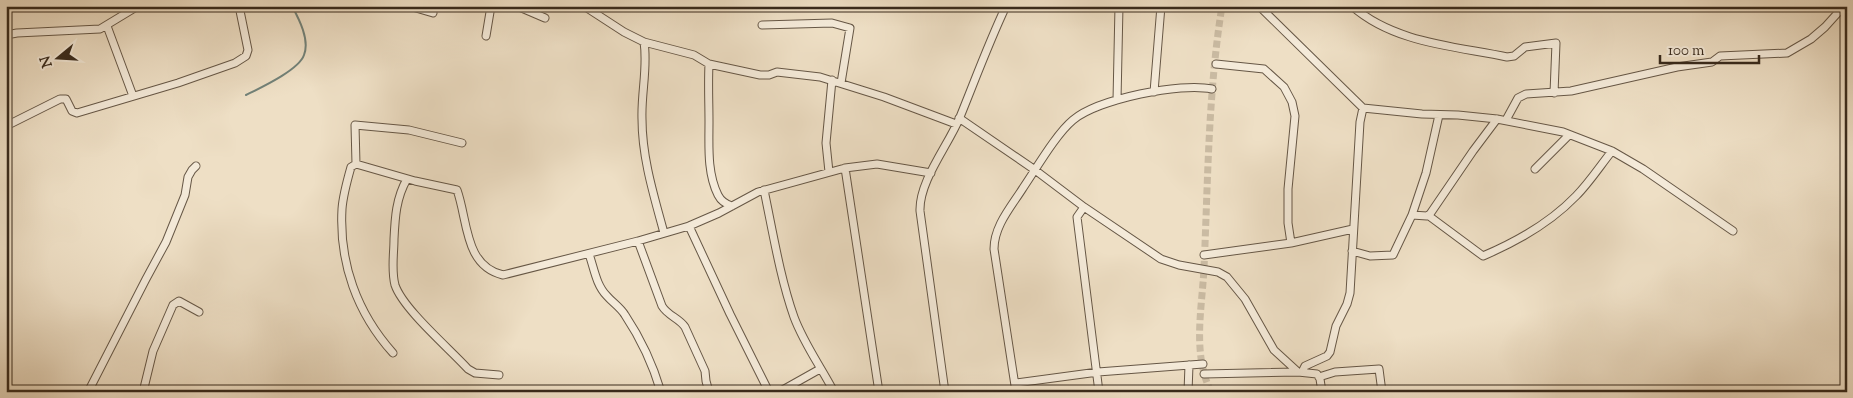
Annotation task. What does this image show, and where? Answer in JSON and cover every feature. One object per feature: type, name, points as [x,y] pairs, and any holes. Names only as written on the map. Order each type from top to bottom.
[{"type":"street","points":[[6,35],[92,30],[107,26],[138,6]]},
{"type":"street","points":[[6,126],[60,99],[66,99],[72,111],[77,113],[178,83],[241,60],[248,50],[239,6]]},
{"type":"street","points":[[410,6],[433,13]]},
{"type":"street","points":[[486,36],[491,6]]},
{"type":"street","points":[[517,6],[546,18]]},
{"type":"street","points":[[584,6],[624,32],[644,42],[694,55],[709,64],[760,75],[769,75],[777,72],[820,76],[958,121],[1035,170],[1084,207],[1161,259],[1179,265],[1218,272],[1227,278],[1245,299],[1274,350],[1300,372]]},
{"type":"street","points":[[945,392],[920,212],[920,196],[958,121],[1006,6]]},
{"type":"street","points":[[1118,100],[1119,6]]},
{"type":"street","points":[[1154,92],[1161,6]]},
{"type":"street","points":[[1259,6],[1363,108],[1506,120],[1569,135],[1612,152],[1672,188],[1733,231]]},
{"type":"street","points":[[1352,6],[1366,18],[1425,42],[1506,57],[1514,56],[1525,47],[1556,43],[1554,92]]},
{"type":"street","points":[[1506,120],[1518,98],[1526,94],[1599,86],[1635,76],[1712,62],[1720,56],[1787,53],[1812,39],[1844,6]]},
{"type":"street","points":[[762,24],[832,23],[850,28],[841,83]]},
{"type":"street","points":[[107,26],[133,96]]},
{"type":"street","points":[[644,42],[646,54],[642,119],[643,139],[664,233]]},
{"type":"street","points":[[709,64],[710,166],[718,196],[725,204],[732,206]]},
{"type":"street","points":[[1216,64],[1264,69],[1284,87],[1292,102],[1295,116],[1288,189],[1290,243]]},
{"type":"street","points":[[829,172],[826,143],[832,80]]},
{"type":"street","points":[[1016,392],[994,242],[998,228],[1035,170],[1072,121],[1094,107],[1118,100],[1178,88],[1212,89]]},
{"type":"street","points":[[1300,372],[1304,366],[1327,356],[1330,352],[1336,326],[1347,304],[1350,293],[1360,122],[1363,108]]},
{"type":"street","points":[[1352,251],[1370,256],[1393,255],[1412,214],[1426,173],[1439,115]]},
{"type":"street","points":[[1429,216],[1497,119]]},
{"type":"street","points":[[356,164],[355,125],[409,130],[462,143]]},
{"type":"street","points":[[1535,169],[1569,135]]},
{"type":"street","points":[[1412,214],[1429,216],[1483,256],[1498,250],[1546,221],[1576,196],[1612,152]]},
{"type":"street","points":[[393,353],[382,340],[360,306],[351,282],[346,260],[342,235],[342,208],[351,167],[356,164],[458,191],[464,221],[474,251],[484,266],[491,271],[503,275],[589,254],[689,226],[764,190],[845,168],[877,164],[931,173]]},
{"type":"street","points":[[88,392],[166,242],[186,196],[188,177],[196,166]]},
{"type":"street","points":[[845,168],[879,392]]},
{"type":"street","points":[[407,179],[398,201],[394,222],[393,273],[397,289],[428,328],[468,370],[475,373],[499,375]]},
{"type":"street","points":[[764,190],[790,302],[801,333],[834,392]]},
{"type":"street","points":[[1084,207],[1077,217],[1098,372],[1099,392]]},
{"type":"street","points":[[689,226],[769,392]]},
{"type":"street","points":[[1204,255],[1290,243],[1353,228]]},
{"type":"street","points":[[638,241],[662,306],[669,315],[681,322],[688,333],[705,371],[709,392]]},
{"type":"street","points":[[589,254],[598,282],[607,297],[620,307],[635,331],[651,362],[661,392]]},
{"type":"street","points":[[143,392],[153,351],[173,305],[179,301],[199,312]]},
{"type":"street","points":[[1016,383],[1098,372],[1203,364]]},
{"type":"street","points":[[1188,392],[1189,365]]},
{"type":"street","points":[[779,392],[820,369]]},
{"type":"street","points":[[1320,377],[1334,372],[1379,369],[1382,392]]},
{"type":"street","points":[[1204,374],[1300,372],[1317,374],[1320,377],[1322,392]]},
{"type":"waterway","points":[[246,95],[287,72],[301,61],[306,43],[305,36],[292,6]]},
{"type":"tunnel","points":[[1211,392],[1202,362],[1200,315],[1204,268],[1211,104],[1222,6]]}]
